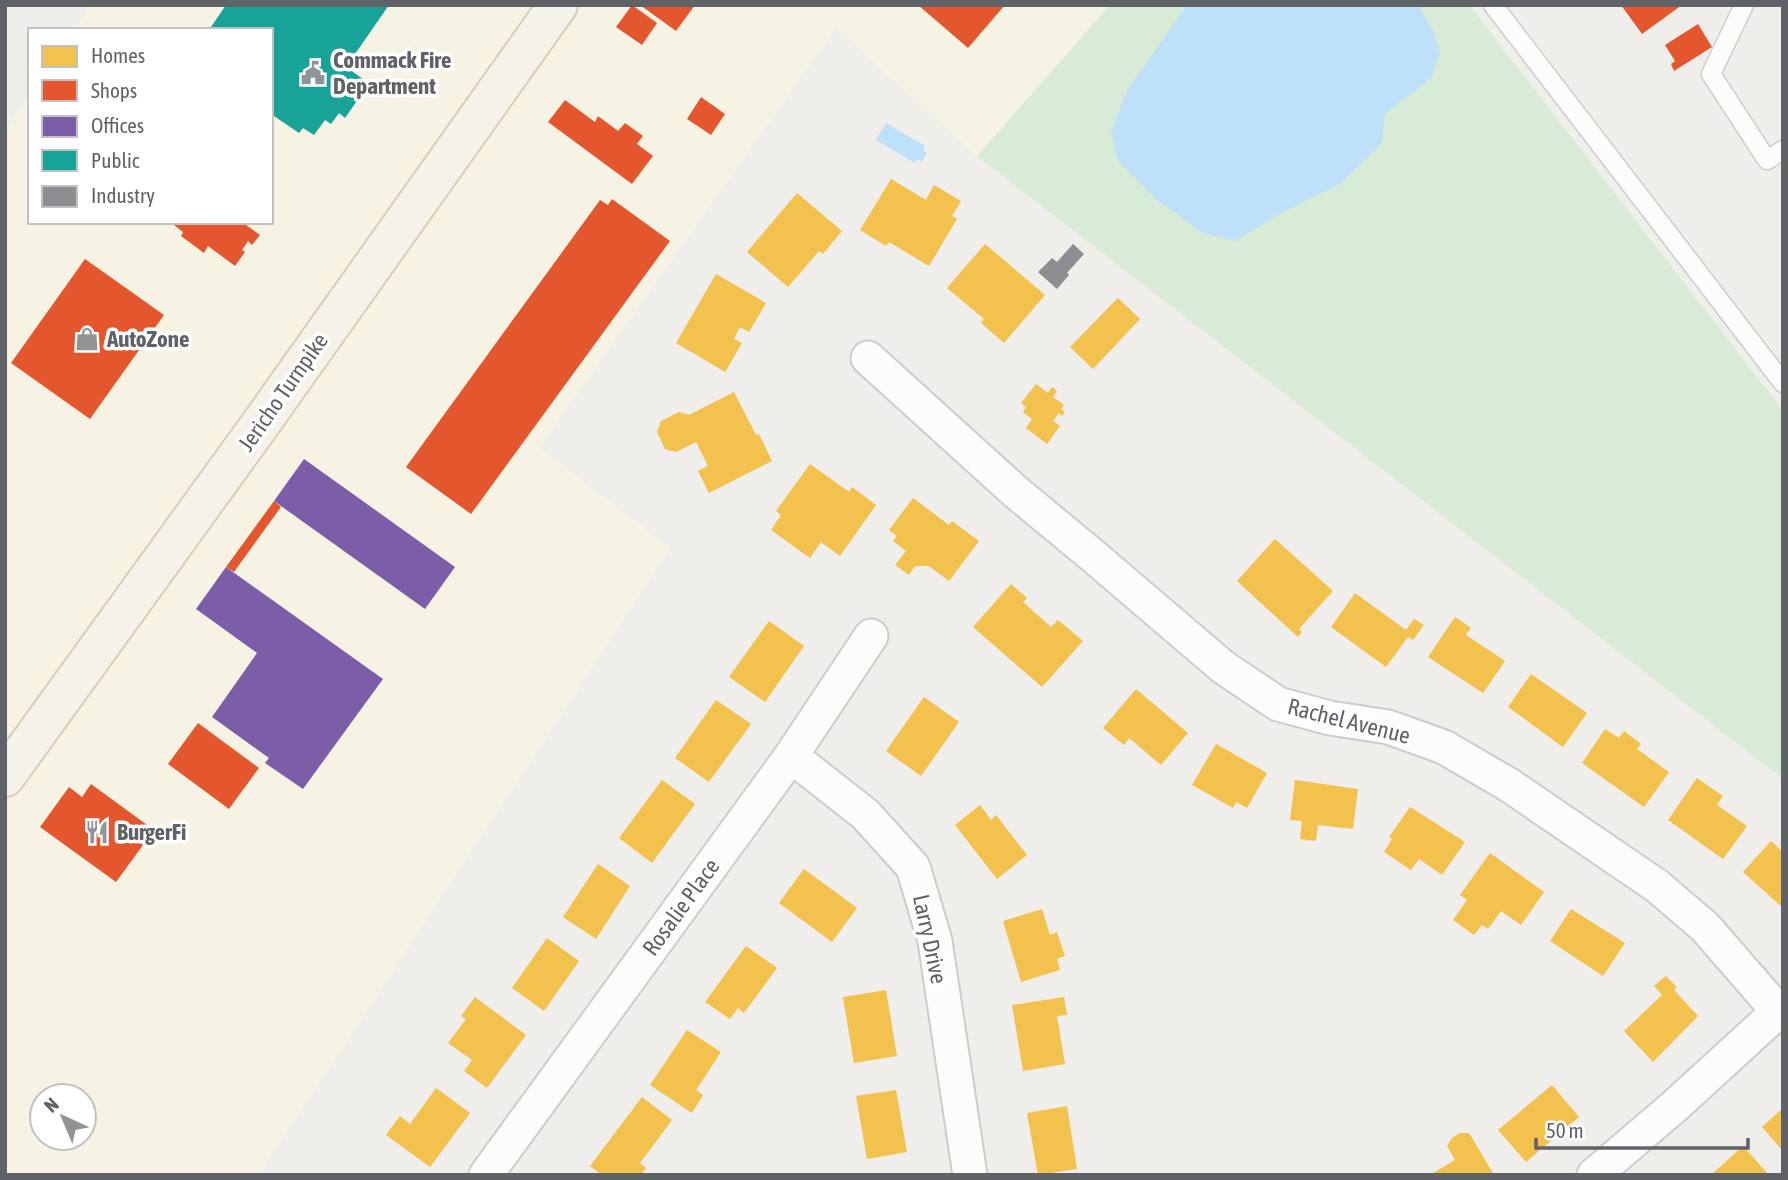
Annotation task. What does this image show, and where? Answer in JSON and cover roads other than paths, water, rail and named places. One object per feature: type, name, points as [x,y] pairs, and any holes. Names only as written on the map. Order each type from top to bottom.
[{"type":"main road","name":"Jericho Turnpike","points":[[5,777],[558,5]]},
{"type":"street","name":"Rachel Avenue","points":[[868,358],[1017,493],[1223,667],[1278,704],[1330,719],[1388,727],[1444,747],[1509,785],[1657,886],[1705,927],[1780,1009]]},
{"type":"street","name":"Rosalie Place","points":[[487,1175],[791,756],[871,636]]},
{"type":"street","name":"Larry Drive","points":[[791,756],[865,814],[913,867],[935,941],[970,1175]]},
{"type":"street","points":[[1594,1175],[1780,1009]]},
{"type":"lane","points":[[1493,5],[1783,383]]},
{"type":"lane","points":[[1744,5],[1711,74],[1767,160],[1783,150]]},
{"type":"water","points":[[1187,5],[1418,5],[1433,31],[1440,54],[1431,78],[1385,114],[1382,143],[1340,184],[1283,212],[1235,241],[1201,232],[1156,199],[1117,159],[1111,132],[1128,89]]},
{"type":"water","points":[[886,123],[925,146],[923,151],[927,153],[922,162],[917,159],[915,163],[876,140]]},
{"type":"place","name":"Commack Fire Department","points":[[313,73]]},
{"type":"place","name":"AutoZone","points":[[87,339]]},
{"type":"place","name":"BurgerFi","points":[[97,832]]}]
